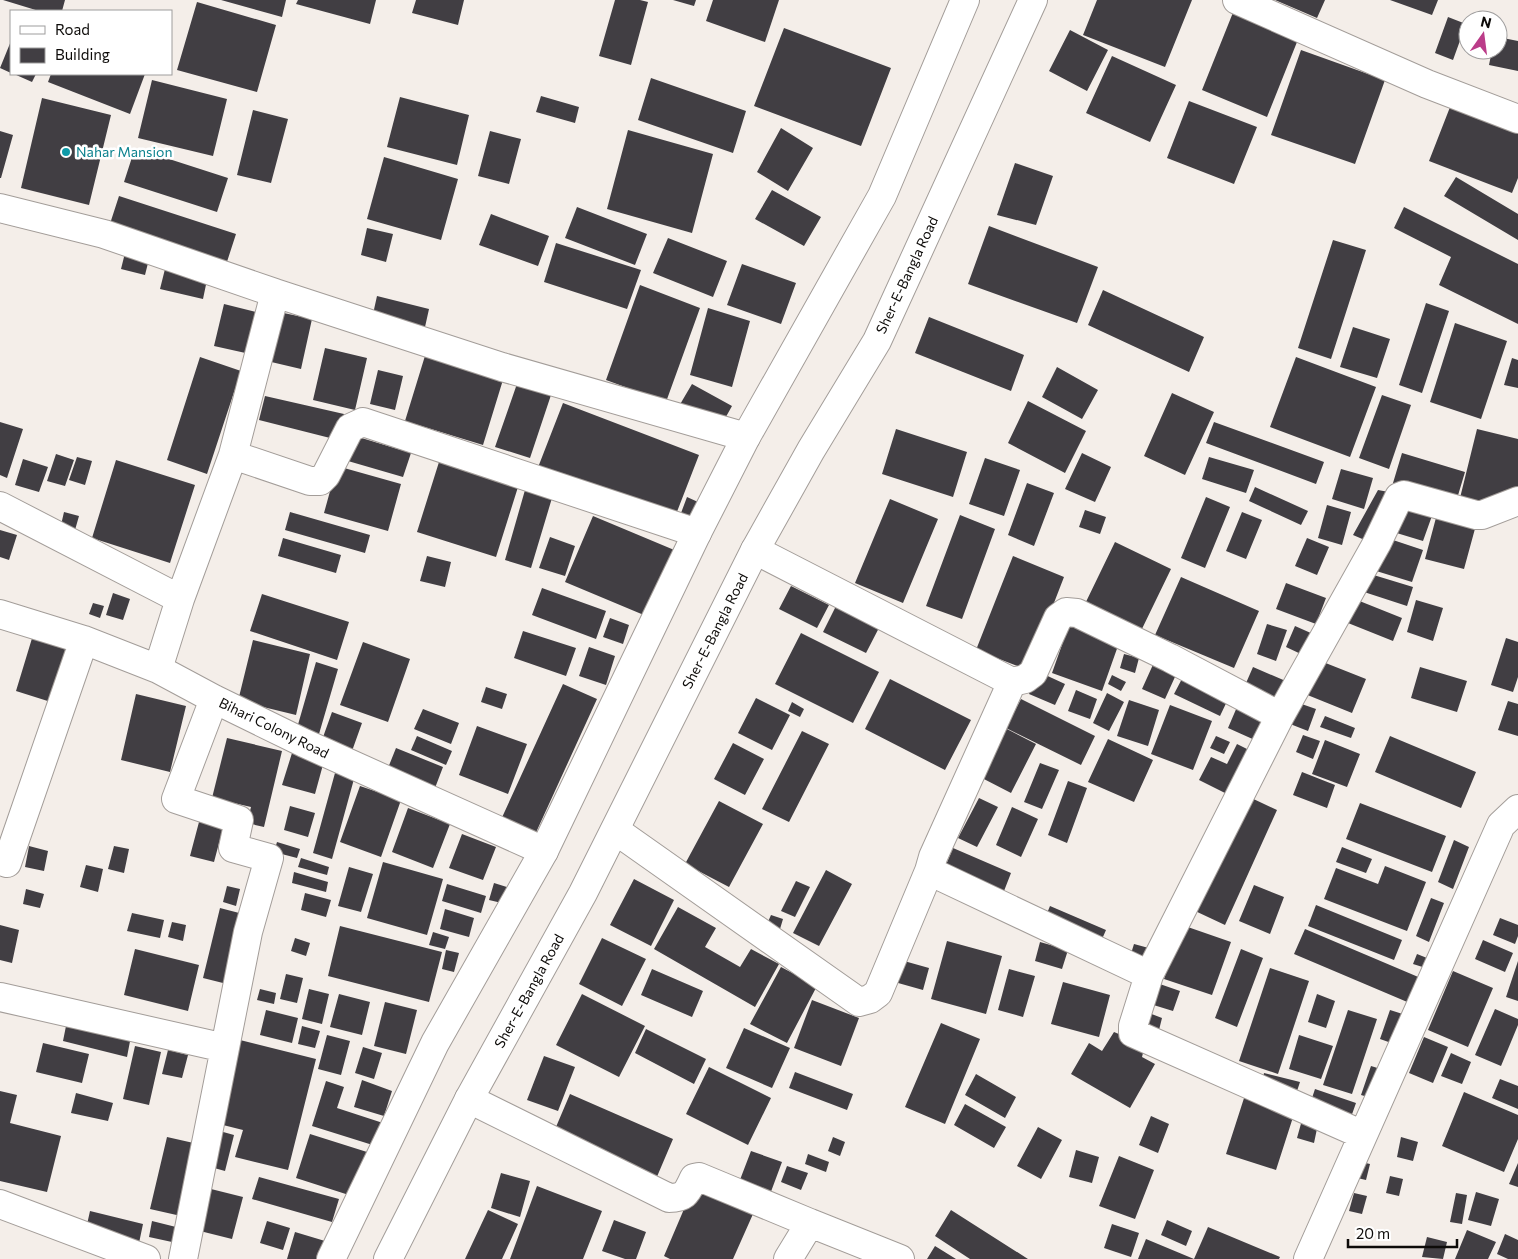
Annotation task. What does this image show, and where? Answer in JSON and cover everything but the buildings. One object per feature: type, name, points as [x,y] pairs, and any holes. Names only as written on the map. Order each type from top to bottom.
[{"type":"main road","points":[[331,1259],[435,1043],[544,851],[697,533],[746,437],[882,196],[965,0]]},
{"type":"main road","name":"Sher-E-Bangla Road","points":[[388,1259],[468,1099],[583,893],[756,550],[811,450],[877,341],[1034,0]]},
{"type":"main road","points":[[1237,0],[1427,84],[1518,119]]},
{"type":"main road","points":[[0,208],[104,234],[275,293],[502,367],[746,437]]},
{"type":"main road","points":[[158,669],[180,599],[233,455],[275,293]]},
{"type":"main road","points":[[233,455],[310,481],[320,482],[326,475],[350,428],[363,422],[697,533]]},
{"type":"main road","points":[[1363,1135],[1133,1033],[1133,1026],[1149,975],[1280,716],[1377,543],[1399,497],[1404,495],[1476,516],[1518,501]]},
{"type":"main road","points":[[0,506],[180,599]]},
{"type":"main road","points":[[756,550],[1012,682],[1025,679],[1033,673],[1058,618],[1066,612],[1077,613],[1170,658],[1280,716]]},
{"type":"main road","name":"Bihari Colony Road","points":[[0,614],[84,640],[158,669],[304,743],[544,851]]},
{"type":"main road","points":[[0,861],[7,863],[84,640]]},
{"type":"main road","points":[[615,830],[858,1002],[870,999],[878,993],[929,872],[933,858],[1012,682]]},
{"type":"main road","points":[[182,1259],[248,932],[269,858],[233,848],[239,820],[176,799],[214,699]]},
{"type":"main road","points":[[1308,1259],[1501,825],[1518,809]]},
{"type":"main road","points":[[929,872],[1149,975]]},
{"type":"main road","points":[[0,996],[225,1048]]},
{"type":"main road","points":[[468,1099],[669,1198],[679,1198],[686,1193],[694,1178],[699,1177],[900,1259]]},
{"type":"main road","points":[[0,1204],[146,1259]]},
{"type":"main road","points":[[788,1259],[810,1223]]},
{"type":"place","name":"Nahar Mansion","points":[[66,152]]}]
